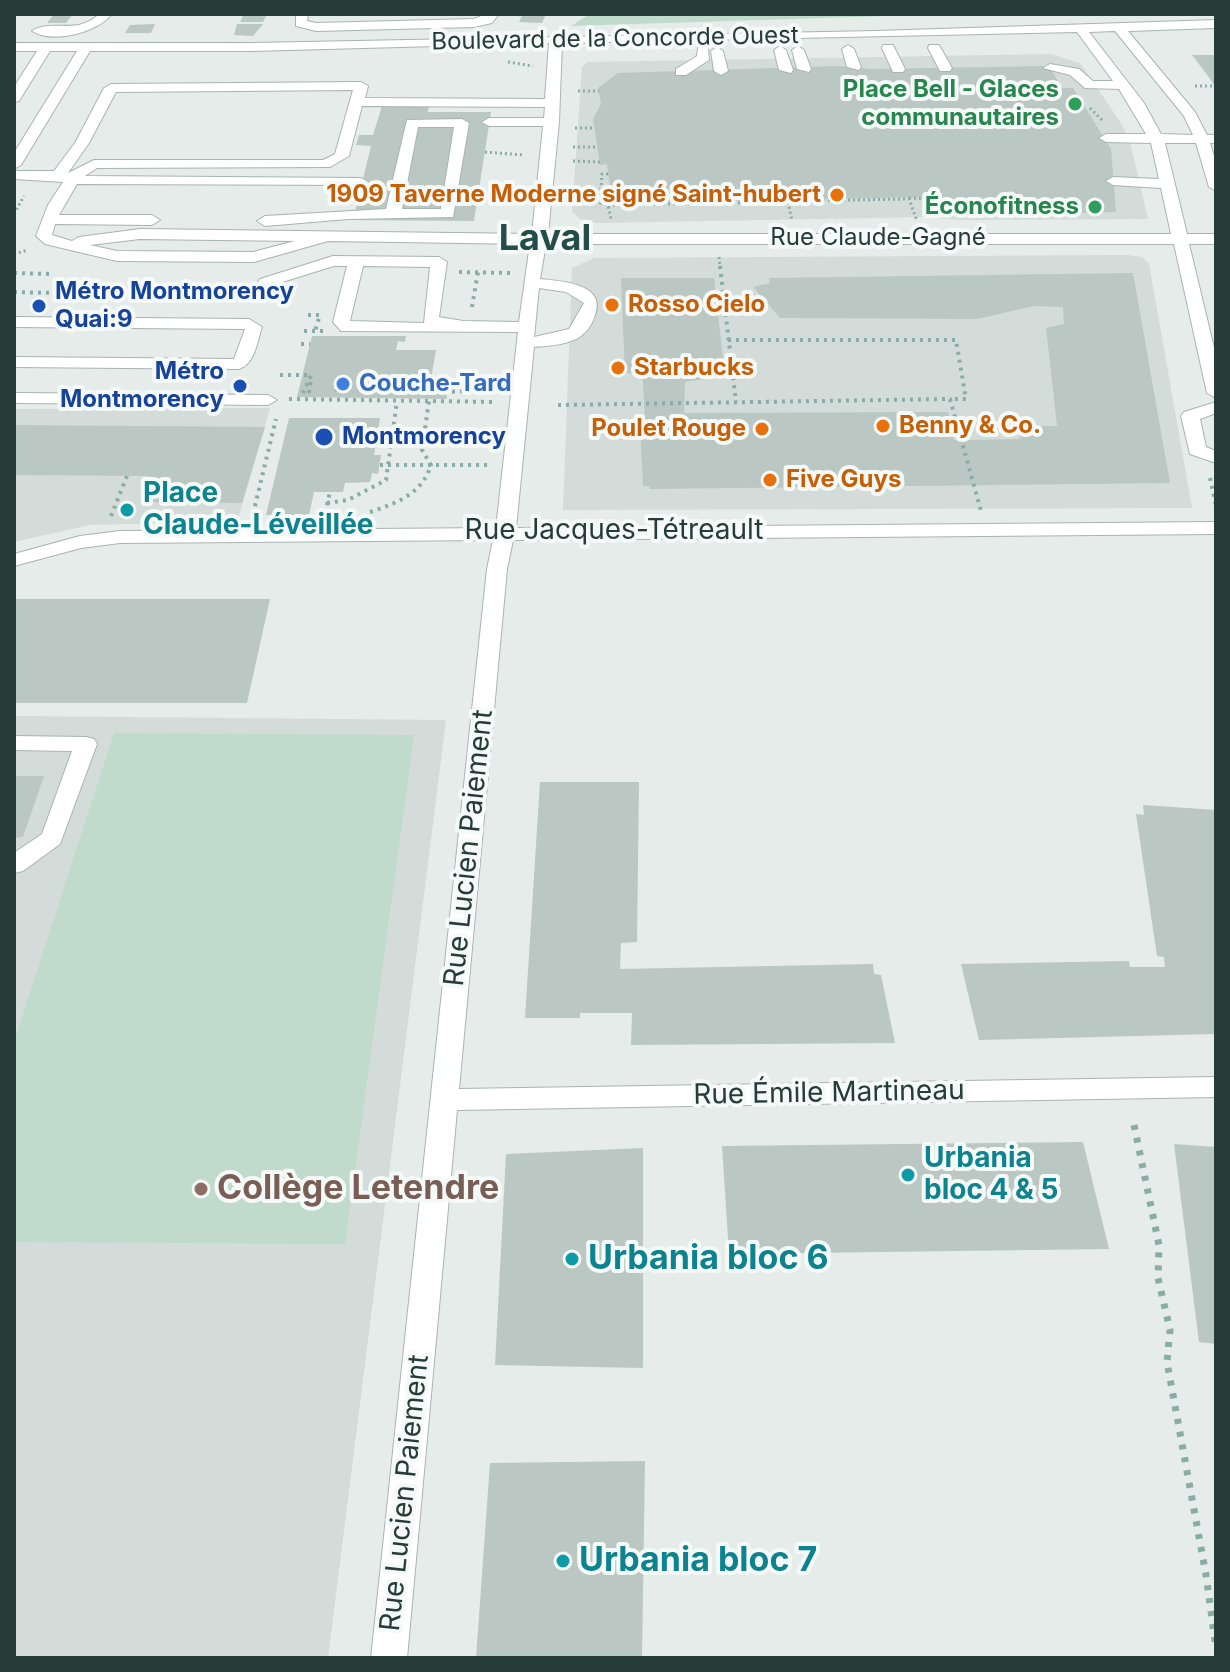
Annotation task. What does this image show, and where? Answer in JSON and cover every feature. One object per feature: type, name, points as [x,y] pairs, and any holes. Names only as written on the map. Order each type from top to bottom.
[{"type":"street","points":[[26,31],[90,27],[100,22],[106,14]]},
{"type":"street","points":[[302,19],[464,23],[486,21],[493,14]]},
{"type":"street","name":"Boulevard de la Concorde Ouest","points":[[547,54],[1216,24]]},
{"type":"street","points":[[1080,28],[1183,106],[1209,139],[1216,187]]},
{"type":"street","points":[[1105,44],[1119,28]]},
{"type":"street","points":[[1105,44],[1151,42]]},
{"type":"street","points":[[1105,44],[1122,85],[1145,115],[1156,138],[1216,393]]},
{"type":"street","name":"Boulevard de la Concorde Ouest","points":[[14,47],[46,47],[82,54],[471,55]]},
{"type":"street","points":[[14,98],[46,47]]},
{"type":"street","name":"Boulevard de la Concorde Ouest","points":[[14,61],[82,54],[547,54],[949,47]]},
{"type":"street","points":[[888,48],[898,69]]},
{"type":"street","points":[[934,48],[945,68]]},
{"type":"street","points":[[848,49],[854,67]]},
{"type":"street","points":[[789,50],[795,69]]},
{"type":"street","points":[[681,72],[710,51],[721,71]]},
{"type":"street","points":[[14,165],[82,54]]},
{"type":"street","name":"Rue Lucien Paiement","points":[[389,1658],[497,569],[506,532],[532,283],[541,239],[553,103],[547,54]]},
{"type":"street","points":[[1050,68],[1074,72],[1090,85],[1122,85]]},
{"type":"street","points":[[65,178],[85,167],[106,163],[329,163],[342,156],[361,86],[111,88],[65,178],[44,236],[64,244],[82,261],[110,271],[253,271],[285,261],[322,238]]},
{"type":"street","points":[[357,102],[553,103]]},
{"type":"street","points":[[489,122],[552,122]]},
{"type":"street","points":[[50,219],[270,221],[333,215],[448,214],[462,123],[412,123],[393,214]]},
{"type":"street","points":[[1106,138],[1209,139]]},
{"type":"street","points":[[14,175],[361,182]]},
{"type":"street","points":[[1113,181],[1169,184]]},
{"type":"street","name":"Rue Claude-Gagné","points":[[64,244],[262,245],[322,238],[1216,239]]},
{"type":"street","points":[[356,261],[349,294],[338,300],[331,320],[334,324],[347,327],[463,326]]},
{"type":"street","points":[[266,282],[328,262],[439,262],[428,319],[528,335],[576,333],[586,325],[590,303],[585,293],[532,283]]},
{"type":"street","points":[[14,322],[249,324],[254,327],[239,364],[14,362]]},
{"type":"street","points":[[14,398],[275,405]]},
{"type":"street","points":[[1212,460],[1197,450],[1190,416],[1216,407]]},
{"type":"street","name":"Rue Jacques-Tétreault","points":[[14,560],[107,538],[506,532],[1216,528]]},
{"type":"street","points":[[14,743],[86,744],[52,838],[14,865]]},
{"type":"street","name":"Rue Émile Martineau","points":[[443,1100],[1216,1087]]},
{"type":"path","points":[[508,62],[547,54]]},
{"type":"path","points":[[1195,86],[1214,85]]},
{"type":"path","points":[[578,91],[599,91]]},
{"type":"path","points":[[575,128],[593,128]]},
{"type":"path","points":[[573,147],[598,147]]},
{"type":"path","points":[[485,152],[525,155]]},
{"type":"path","points":[[573,161],[600,162]]},
{"type":"path","points":[[608,174],[602,174],[600,203],[608,205],[933,199]]},
{"type":"path","points":[[909,198],[919,226]]},
{"type":"path","points":[[788,202],[793,227]]},
{"type":"path","points":[[668,203],[670,216]]},
{"type":"path","points":[[608,205],[612,227]]},
{"type":"path","points":[[14,216],[22,216]]},
{"type":"path","points":[[718,252],[736,402]]},
{"type":"path","points":[[478,272],[510,273]]},
{"type":"path","points":[[15,275],[51,274]]},
{"type":"path","points":[[14,292],[55,293],[61,282]]},
{"type":"path","points":[[558,405],[966,399],[956,340],[728,340]]},
{"type":"path","points":[[301,344],[310,344]]},
{"type":"path","points":[[280,375],[311,375],[306,393]]},
{"type":"path","points":[[335,389],[349,390]]},
{"type":"path","points":[[445,390],[496,390]]},
{"type":"path","points":[[466,402],[468,390]]},
{"type":"path","points":[[950,399],[982,514]]},
{"type":"path","points":[[327,503],[348,500],[388,477],[397,401]]},
{"type":"path","points":[[359,516],[411,495],[428,479],[431,465],[422,450],[429,401]]},
{"type":"path","points":[[252,519],[275,405],[495,402]]},
{"type":"path","points":[[1212,460],[1216,506]]},
{"type":"path","points":[[380,465],[488,465]]},
{"type":"path","points":[[107,526],[127,476]]},
{"type":"path","points":[[324,518],[330,492]]},
{"type":"path","points":[[1134,1125],[1136,1158],[1159,1244],[1157,1271],[1173,1340],[1167,1362],[1206,1575],[1216,1648]]},
{"type":"shaded area","points":[[1051,54],[1080,63],[1121,123],[1130,142],[1148,219],[961,220],[928,217],[597,223],[583,221],[572,212],[582,67],[588,62]]},
{"type":"shaded area","points":[[1142,257],[1149,264],[1192,508],[563,510],[572,268],[594,258]]},
{"type":"shaded area","points":[[270,408],[239,516],[210,522],[90,525],[14,542],[14,409]]},
{"type":"shaded area","name":"Collège Letendre","points":[[14,716],[446,720],[328,1658],[14,1658]]},
{"type":"green space","points":[[590,14],[949,14],[571,26]]},
{"type":"green space","points":[[114,733],[414,735],[345,1244],[14,1242],[14,1042]]},
{"type":"building","points":[[54,14],[73,14],[66,23],[47,23]]},
{"type":"building","points":[[244,14],[267,14],[263,22],[240,22]]},
{"type":"building","points":[[523,14],[546,14],[542,23],[519,22]]},
{"type":"building","points":[[155,24],[151,33],[125,33],[130,25]]},
{"type":"building","points":[[237,24],[263,24],[253,36],[234,35]]},
{"type":"building","points":[[1192,55],[1216,55],[1216,89],[1211,80]]},
{"type":"building","points":[[838,66],[871,69],[1049,66],[1062,88],[1073,88],[1111,149],[1116,212],[958,215],[929,197],[612,203],[607,164],[600,165],[593,119],[601,104],[598,88],[618,73]]},
{"type":"building","points":[[382,106],[429,106],[428,112],[491,112],[474,221],[353,220],[371,146],[356,145],[359,135],[373,135]]},
{"type":"building","points":[[1133,273],[1170,483],[650,489],[643,486],[640,425],[645,425],[643,381],[637,374],[625,373],[621,278],[714,278],[725,376],[685,382],[684,413],[948,412],[954,440],[970,440],[1020,439],[1017,426],[1057,426],[1046,328],[1064,324],[1063,307],[1034,306],[977,319],[780,318],[753,287],[770,283],[769,278]]},
{"type":"building","name":"Montmorency","points":[[312,336],[406,336],[405,342],[398,341],[396,350],[436,350],[431,379],[450,379],[449,386],[445,386],[447,399],[297,397]]},
{"type":"building","name":"Montmorency","points":[[289,418],[380,418],[374,455],[381,455],[378,474],[372,473],[370,482],[345,483],[343,492],[314,492],[309,515],[266,515]]},
{"type":"building","points":[[14,425],[265,427],[242,503],[140,502],[149,476],[14,475]]},
{"type":"building","points":[[14,599],[270,599],[247,703],[14,703]]},
{"type":"building","points":[[14,776],[44,776],[23,837],[14,838]]},
{"type":"building","points":[[540,782],[639,782],[637,942],[621,943],[620,969],[873,964],[874,974],[881,975],[895,1043],[631,1045],[632,1013],[580,1013],[580,1018],[525,1018]]},
{"type":"building","points":[[1143,805],[1216,810],[1216,1034],[979,1040],[961,964],[1129,961],[1130,967],[1165,967],[1164,957],[1157,956],[1136,814],[1144,815]]},
{"type":"building","name":"Urbania bloc 4 & 5","points":[[1083,1142],[1109,1249],[729,1254],[722,1146]]},
{"type":"building","points":[[1174,1144],[1216,1147],[1216,1344],[1199,1342]]},
{"type":"building","name":"Urbania bloc 6","points":[[643,1148],[643,1368],[495,1365],[506,1154]]},
{"type":"building","name":"Urbania bloc 7","points":[[645,1461],[642,1658],[476,1658],[490,1463]]},
{"type":"place","name":"Place Bell - Glaces communautaires","points":[[1075,104]]},
{"type":"place","name":"1909 Taverne Moderne signé Saint-hubert","points":[[837,195]]},
{"type":"place","name":"Éconofitness","points":[[1095,207]]},
{"type":"place","name":"Rosso Cielo","points":[[612,305]]},
{"type":"place","name":"Métro Montmorency Quai:9","points":[[39,306]]},
{"type":"place","name":"Starbucks","points":[[618,368]]},
{"type":"place","name":"Couche-Tard","points":[[343,384]]},
{"type":"place","name":"Métro Montmorency","points":[[240,386]]},
{"type":"place","name":"Benny & Co.","points":[[883,426]]},
{"type":"place","name":"Poulet Rouge","points":[[762,429]]},
{"type":"place","name":"Montmorency","points":[[324,437]]},
{"type":"place","name":"Five Guys","points":[[770,480]]},
{"type":"place","name":"Place Claude-Léveillée","points":[[127,510]]},
{"type":"place","name":"Urbania bloc 4 & 5","points":[[908,1175]]},
{"type":"place","name":"Collège Letendre","points":[[201,1189]]},
{"type":"place","name":"Urbania bloc 6","points":[[572,1259]]},
{"type":"place","name":"Urbania bloc 7","points":[[563,1561]]},
{"type":"district","name":"Laval","points":[[545,239]]}]
